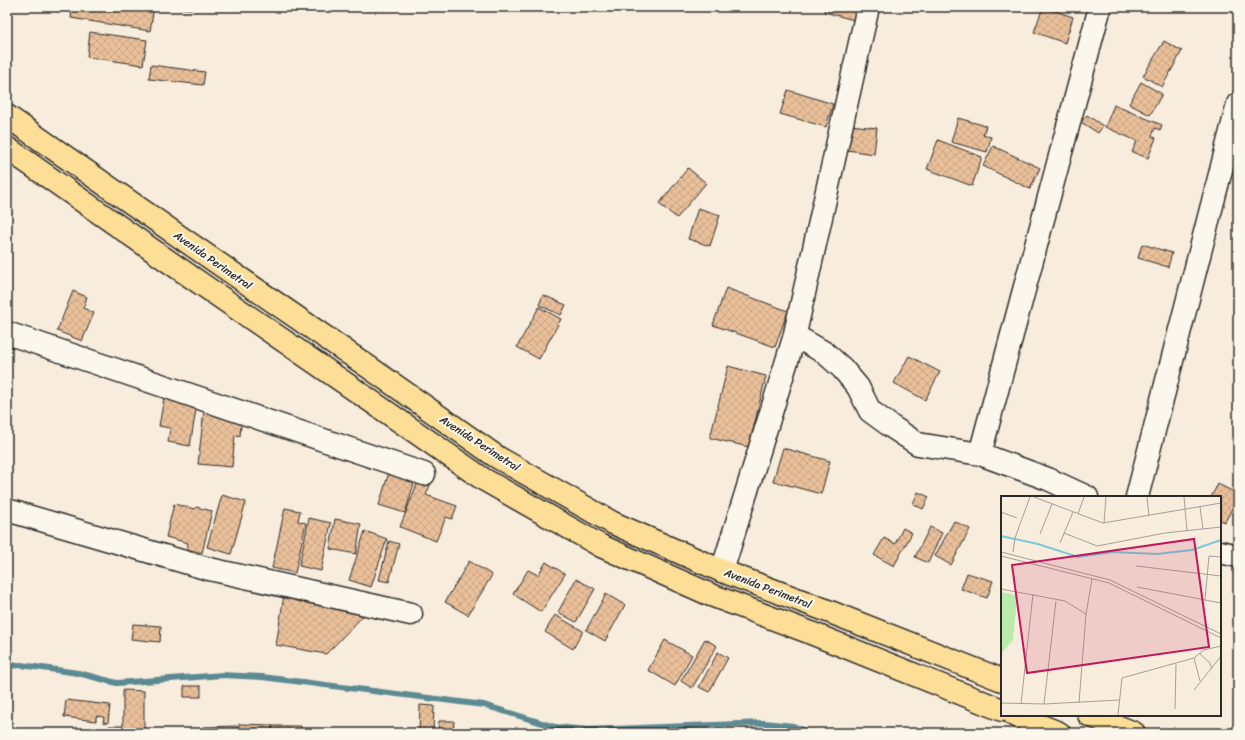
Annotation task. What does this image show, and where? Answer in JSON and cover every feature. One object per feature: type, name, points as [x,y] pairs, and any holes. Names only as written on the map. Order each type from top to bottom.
[{"type":"main road","name":"Avenida Perimetral","points":[[7,116],[497,457],[613,523],[722,571],[1001,680]]},
{"type":"main road","points":[[7,148],[483,479],[601,546],[711,595],[806,631],[1001,710]]},
{"type":"main road","points":[[1016,716],[1059,733]]},
{"type":"main road","points":[[1092,716],[1134,733]]},
{"type":"street","points":[[722,571],[794,338],[868,7]]},
{"type":"street","points":[[980,454],[1100,7]]},
{"type":"street","points":[[1137,496],[1238,104]]},
{"type":"street","points":[[7,333],[424,474]]},
{"type":"street","points":[[794,338],[799,338],[825,353],[842,368],[858,387],[870,411],[892,428],[918,444],[980,454],[1048,479],[1085,496]]},
{"type":"street","points":[[7,510],[204,568],[411,614]]},
{"type":"street","points":[[1221,552],[1238,556]]},
{"type":"building","points":[[72,7],[154,7],[150,31],[71,18]]},
{"type":"building","points":[[163,7],[193,7],[192,9]]},
{"type":"building","points":[[825,7],[857,7],[854,20],[824,12]]},
{"type":"building","points":[[1043,7],[1073,17],[1065,43],[1034,32]]},
{"type":"building","points":[[90,32],[147,40],[143,65],[87,57]]},
{"type":"building","points":[[1164,41],[1182,51],[1162,87],[1143,76]]},
{"type":"building","points":[[151,65],[205,72],[203,85],[149,79]]},
{"type":"building","points":[[1141,82],[1162,94],[1150,115],[1129,104]]},
{"type":"building","points":[[788,90],[833,104],[826,127],[780,114]]},
{"type":"building","points":[[1114,105],[1162,125],[1160,130],[1155,128],[1152,136],[1156,138],[1148,158],[1132,152],[1137,141],[1105,127]]},
{"type":"building","points":[[1087,115],[1103,126],[1098,133],[1081,122]]},
{"type":"building","points":[[958,118],[986,126],[983,135],[991,137],[987,152],[951,142]]},
{"type":"building","points":[[850,125],[877,128],[874,154],[847,150]]},
{"type":"building","points":[[938,140],[982,157],[972,186],[927,169]]},
{"type":"building","points":[[993,146],[1040,168],[1030,189],[983,166]]},
{"type":"building","points":[[688,168],[706,183],[677,218],[659,204]]},
{"type":"building","points":[[698,208],[720,215],[710,246],[688,239]]},
{"type":"building","points":[[1142,244],[1172,253],[1168,267],[1138,258]]},
{"type":"building","points":[[726,288],[788,311],[775,347],[713,325]]},
{"type":"building","points":[[73,291],[87,297],[83,308],[94,313],[82,341],[57,331]]},
{"type":"building","points":[[543,295],[566,305],[561,315],[539,305]]},
{"type":"building","points":[[539,307],[561,319],[539,359],[517,347]]},
{"type":"building","points":[[909,356],[940,372],[925,400],[894,383]]},
{"type":"building","points":[[728,366],[766,376],[749,447],[710,438]]},
{"type":"building","points":[[164,398],[197,403],[190,446],[168,442],[170,428],[159,426]]},
{"type":"building","points":[[204,411],[242,415],[240,436],[235,435],[232,467],[198,464]]},
{"type":"building","points":[[783,448],[830,461],[821,494],[773,481]]},
{"type":"building","points":[[389,472],[415,480],[405,513],[379,505]]},
{"type":"building","points":[[421,474],[433,478],[426,495],[457,506],[452,519],[446,517],[436,541],[400,527]]},
{"type":"building","points":[[1218,484],[1238,494],[1238,497],[1225,522],[1221,520],[1221,496],[1212,496]]},
{"type":"building","points":[[918,492],[929,497],[923,509],[913,504]]},
{"type":"building","points":[[222,495],[246,502],[231,554],[207,547]]},
{"type":"building","points":[[174,504],[212,511],[202,553],[187,549],[188,543],[166,537]]},
{"type":"building","points":[[285,508],[300,511],[298,521],[306,523],[295,573],[272,568]]},
{"type":"building","points":[[309,518],[331,523],[321,571],[299,566]]},
{"type":"building","points":[[335,519],[361,524],[356,554],[330,549]]},
{"type":"building","points":[[954,521],[970,529],[951,565],[935,556]]},
{"type":"building","points":[[930,527],[942,533],[928,563],[915,557]]},
{"type":"building","points":[[903,528],[912,533],[894,566],[874,555],[884,538],[895,544]]},
{"type":"building","points":[[365,531],[387,539],[371,587],[349,580]]},
{"type":"building","points":[[389,541],[399,544],[389,582],[379,580]]},
{"type":"building","points":[[469,561],[492,575],[468,615],[445,602]]},
{"type":"building","points":[[546,562],[565,574],[541,612],[513,594],[528,570],[538,575]]},
{"type":"building","points":[[967,573],[993,581],[987,598],[961,589]]},
{"type":"building","points":[[576,579],[595,589],[576,622],[558,612]]},
{"type":"building","points":[[606,594],[625,605],[605,641],[586,630]]},
{"type":"building","points":[[284,595],[365,614],[326,654],[276,645]]},
{"type":"building","points":[[555,615],[583,631],[573,649],[545,632]]},
{"type":"building","points":[[133,624],[161,626],[160,642],[131,639]]},
{"type":"building","points":[[705,639],[717,646],[692,688],[681,681]]},
{"type":"building","points":[[665,640],[692,655],[675,686],[648,670]]},
{"type":"building","points":[[718,652],[728,658],[709,692],[699,687]]},
{"type":"building","points":[[184,686],[201,686],[201,697],[184,697]]},
{"type":"building","points":[[123,690],[144,691],[144,733],[109,733],[109,726],[123,726]]},
{"type":"building","points":[[66,700],[110,705],[108,723],[103,722],[104,717],[96,716],[96,721],[64,717]]},
{"type":"building","points":[[420,705],[434,706],[433,733],[419,733]]},
{"type":"building","points":[[439,721],[454,721],[453,733],[438,733]]},
{"type":"building","points":[[239,724],[272,725],[272,733],[239,733]]},
{"type":"building","points":[[237,726],[237,733],[203,733],[203,727]]},
{"type":"building","points":[[273,726],[301,726],[301,733],[272,733]]},
{"type":"building","points":[[456,729],[489,729],[489,733],[456,733]]},
{"type":"waterway","points":[[7,666],[21,665],[78,673],[117,683],[223,675],[262,677],[484,705],[555,727],[588,730],[764,723],[793,726],[810,733]]}]
